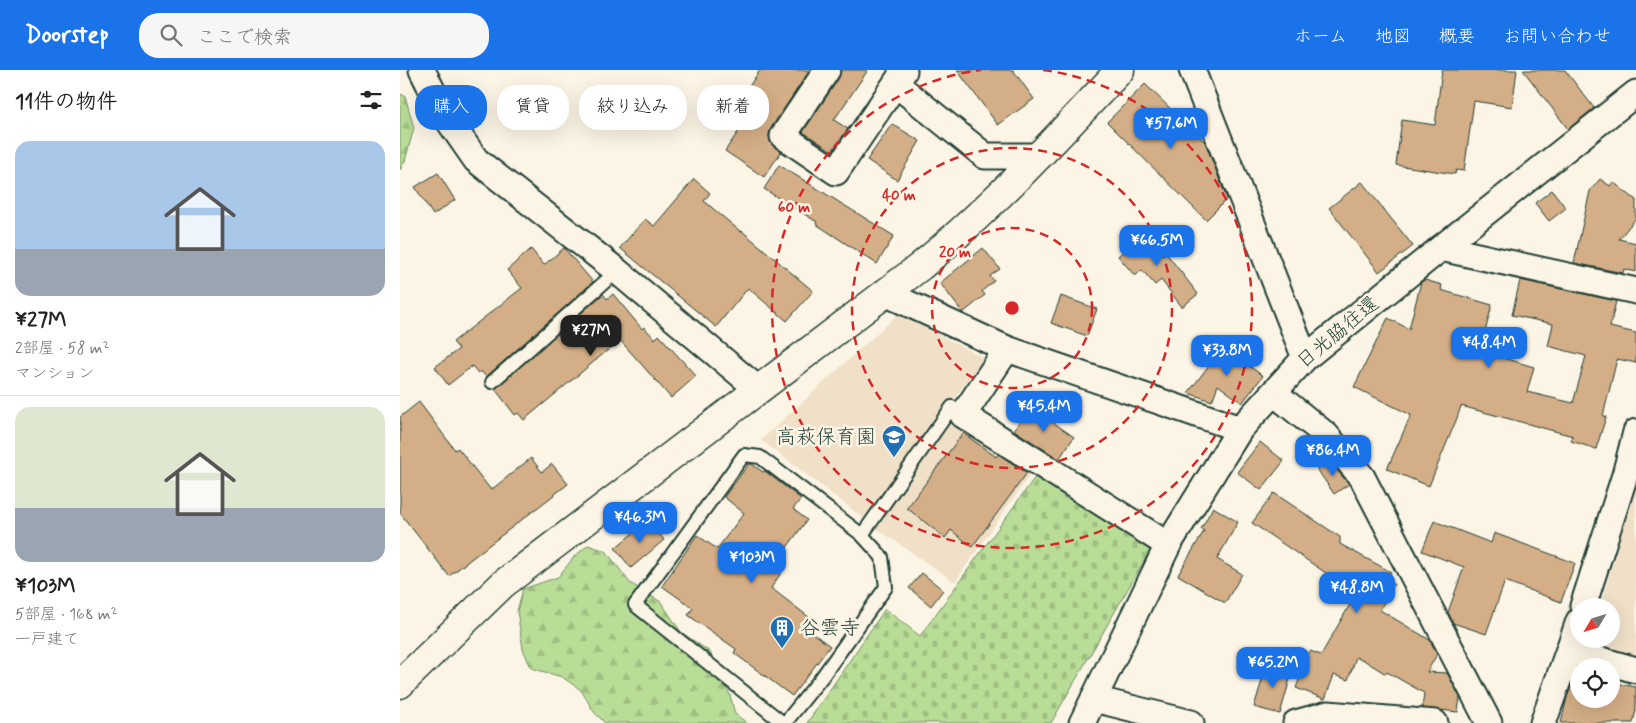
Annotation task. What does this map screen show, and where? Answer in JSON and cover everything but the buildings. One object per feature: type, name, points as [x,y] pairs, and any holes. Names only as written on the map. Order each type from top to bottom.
[{"type":"street","points":[[422,70],[444,114],[476,160],[617,271],[759,390]]},
{"type":"street","points":[[827,70],[782,136],[836,172],[899,77],[985,156],[1040,156]]},
{"type":"street","points":[[400,684],[503,584],[921,266],[957,236],[1040,156],[1120,70]]},
{"type":"street","points":[[1192,70],[1305,358]]},
{"type":"street","name":"日光脇往還","points":[[1082,723],[1168,545],[1240,429],[1305,358],[1636,93]]},
{"type":"street","points":[[1441,248],[1636,291]]},
{"type":"street","points":[[885,293],[1007,349],[1240,429]]},
{"type":"street","points":[[1007,349],[963,415],[1168,545]]},
{"type":"street","points":[[1274,392],[1326,435],[1362,477],[1489,723]]},
{"type":"street","points":[[1586,598],[1625,475],[1636,432]]},
{"type":"street","points":[[1543,723],[1570,648]]},
{"type":"street","points":[[1569,651],[1636,670]]},
{"type":"street","points":[[1094,699],[1191,723]]},
{"type":"street","points":[[1296,723],[1328,714],[1435,723]]},
{"type":"lane","points":[[492,382],[617,271]]},
{"type":"lane","points":[[862,535],[952,407],[963,415]]},
{"type":"lane","points":[[744,455],[760,457],[862,535],[882,557],[886,587],[822,677],[784,723],[636,605],[744,455]]},
{"type":"shaded area","name":"高萩保育園","points":[[898,314],[984,358],[942,415],[1029,476],[955,582],[883,533],[761,440]]},
{"type":"shaded area","points":[[1636,485],[1636,661],[1596,648],[1620,648],[1620,598],[1602,598]]},
{"type":"green space","points":[[400,94],[405,96],[414,128],[405,161],[400,170]]},
{"type":"green space","points":[[1038,473],[1152,547],[1051,723],[807,723],[885,609],[920,636]]},
{"type":"green space","points":[[588,545],[606,551],[630,583],[661,602],[681,632],[710,652],[730,695],[735,714],[747,723],[605,723],[594,712],[581,690],[562,677],[531,668],[523,649],[517,611],[523,589],[558,577],[574,557]]},
{"type":"place","name":"高萩保育園","points":[[894,458]]},
{"type":"place","name":"谷雲寺","points":[[782,649]]}]
